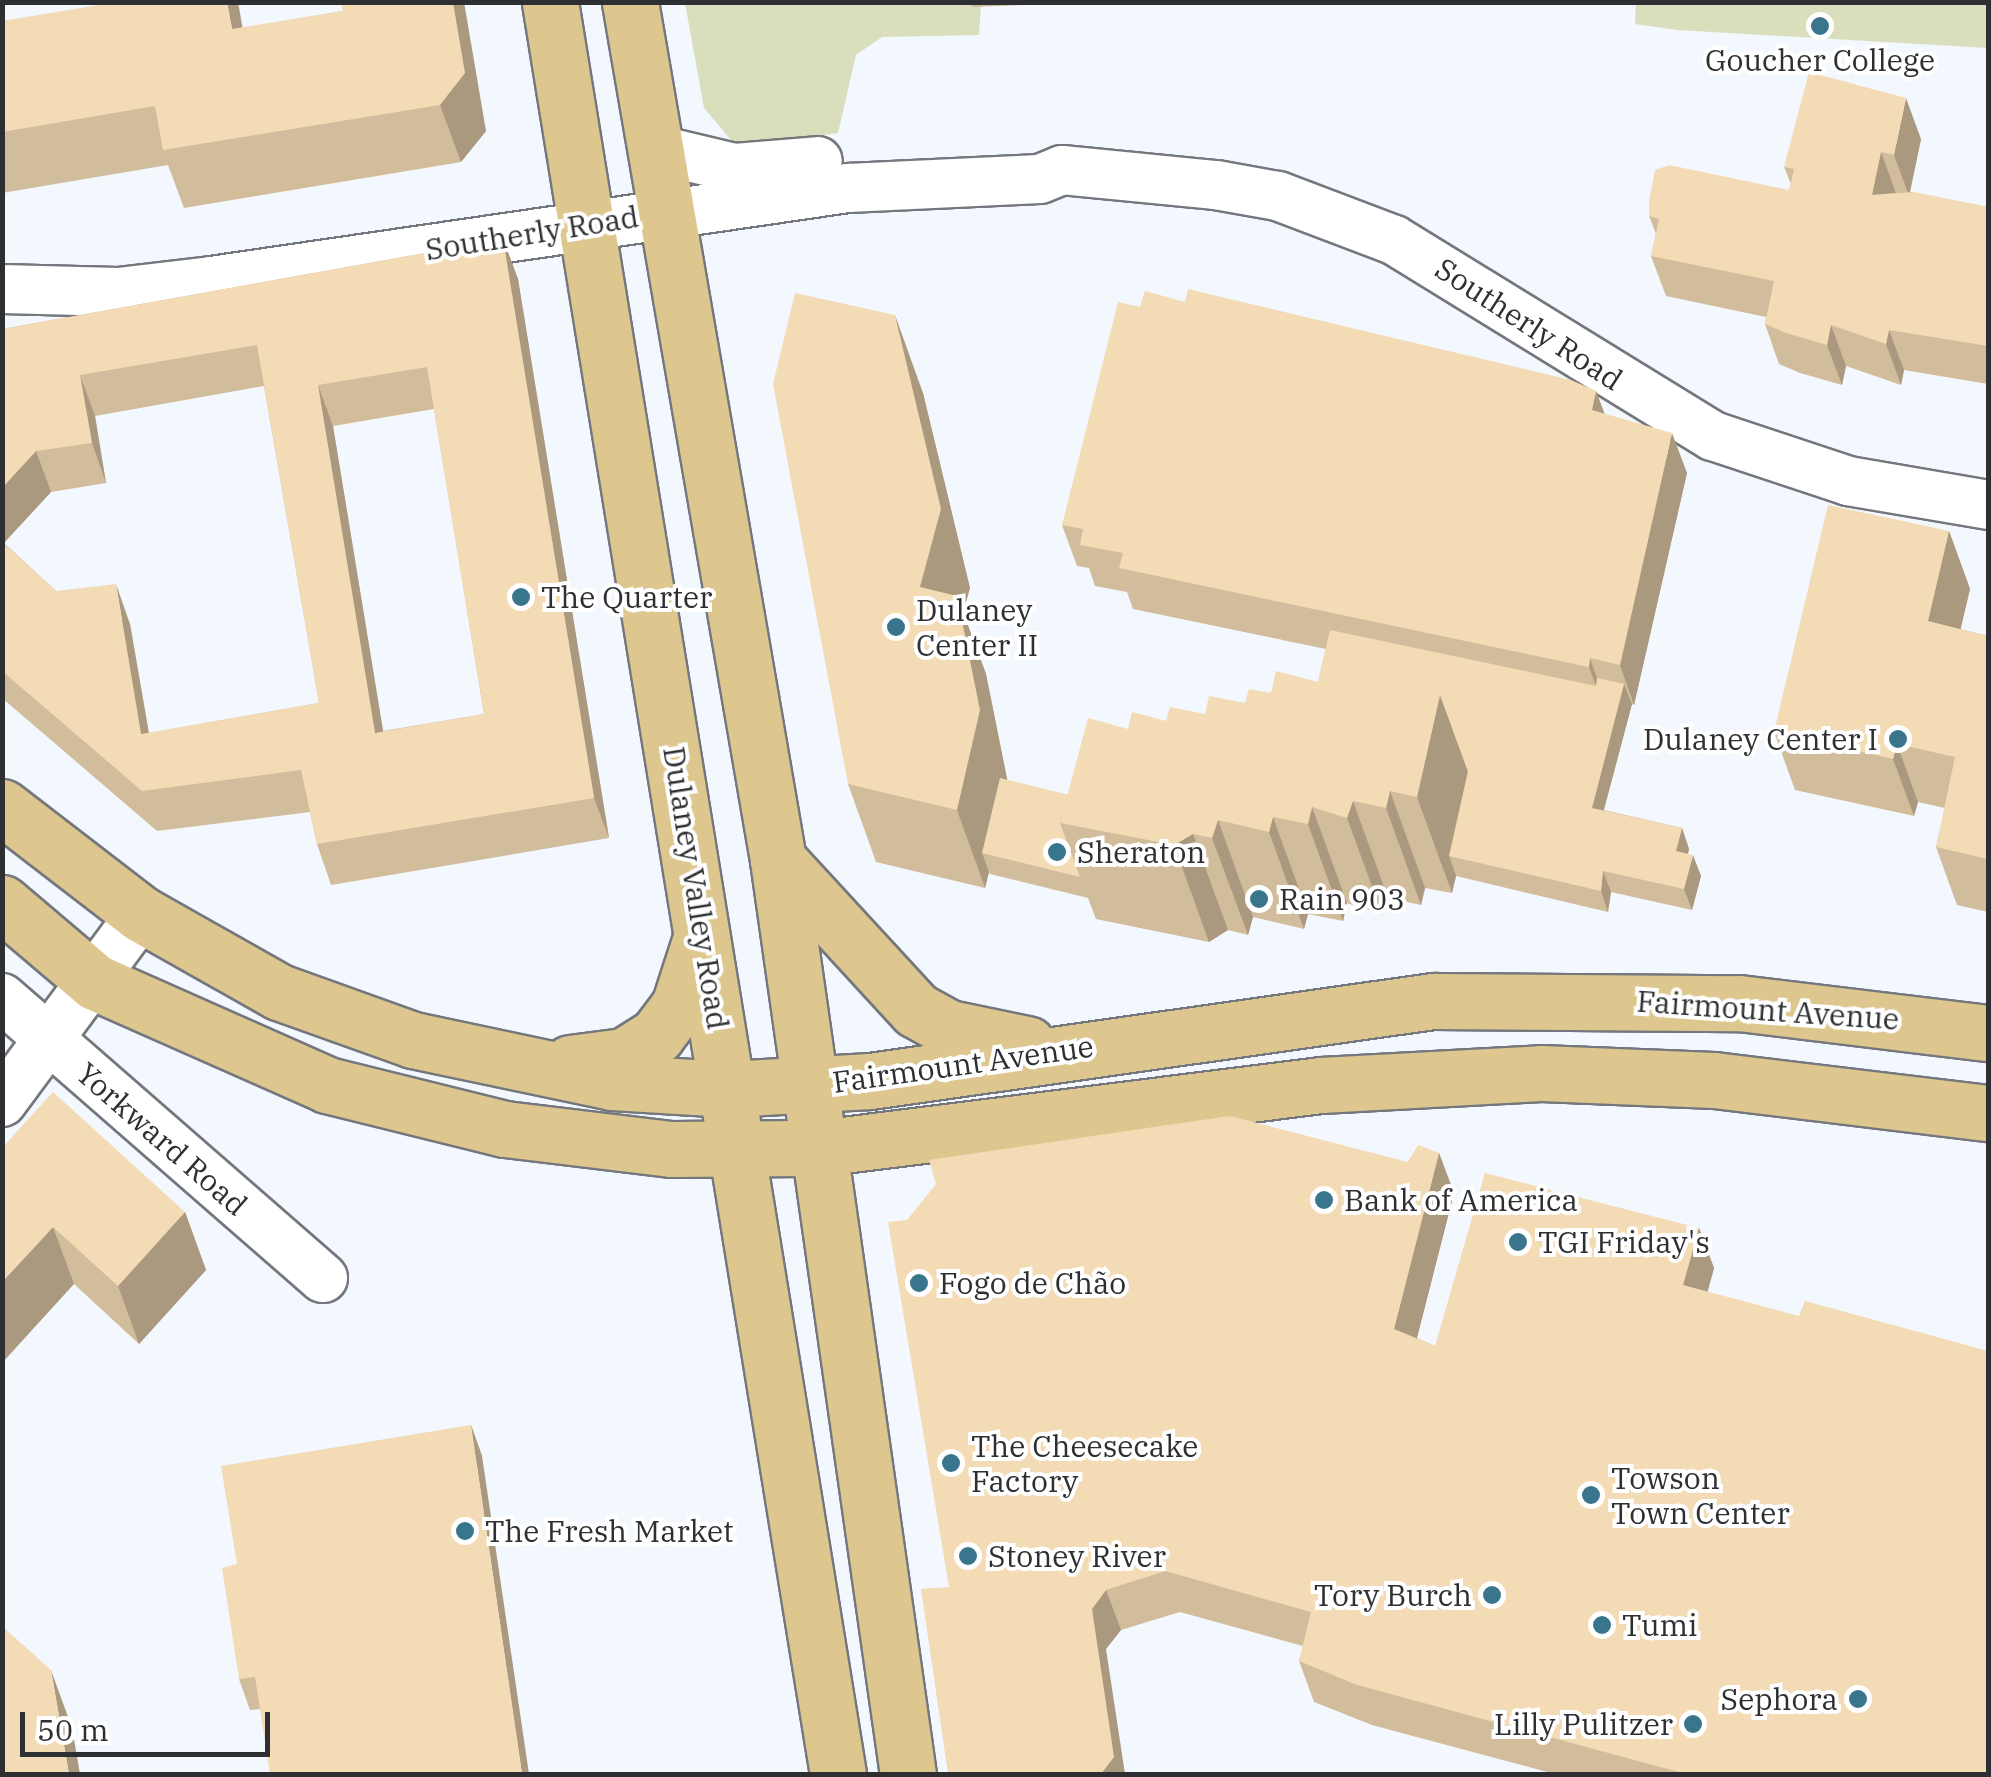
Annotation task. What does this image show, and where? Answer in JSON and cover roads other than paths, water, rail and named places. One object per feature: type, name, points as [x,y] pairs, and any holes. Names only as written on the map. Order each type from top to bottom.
[{"type":"main road","name":"Dulaney Valley Road","points":[[550,2],[838,1774]]},
{"type":"main road","points":[[630,2],[778,860],[908,1774]]},
{"type":"main road","name":"Fairmount Avenue","points":[[2,806],[140,914],[279,992],[524,1068],[728,1089],[810,1084],[1349,1008],[1536,997],[1739,1003],[1988,1033]]},
{"type":"main road","points":[[778,860],[916,1010],[949,1028],[1060,1051]]},
{"type":"main road","points":[[2,903],[96,982],[327,1085],[423,1111],[580,1140],[738,1153],[819,1148],[1320,1085],[1541,1073],[1714,1080],[1988,1113]]},
{"type":"main road","points":[[524,1068],[624,1056],[649,1043],[679,1006],[703,934]]},
{"type":"street","name":"Southerly Road","points":[[655,149],[779,168],[946,150],[1039,155],[1062,170]]},
{"type":"street","name":"Southerly Road","points":[[2,289],[118,292],[667,213],[1062,170],[1216,185],[1336,214],[1450,269],[1713,436],[1848,481],[1988,505]]},
{"type":"street","points":[[2,1102],[54,1043],[140,914]]},
{"type":"street","name":"Yorkward Road","points":[[2,998],[323,1278]]},
{"type":"place","name":"Goucher College","points":[[1820,26]]},
{"type":"place","name":"The Quarter","points":[[521,597]]},
{"type":"place","name":"Dulaney Center II","points":[[896,627]]},
{"type":"place","name":"Dulaney Center I","points":[[1898,739]]},
{"type":"place","name":"Sheraton","points":[[1057,852]]},
{"type":"place","name":"Rain 903","points":[[1259,899]]},
{"type":"place","name":"Bank of America","points":[[1324,1200]]},
{"type":"place","name":"TGI Friday's","points":[[1518,1242]]},
{"type":"place","name":"Fogo de Chão","points":[[919,1283]]},
{"type":"place","name":"The Cheesecake Factory","points":[[951,1463]]},
{"type":"place","name":"Towson Town Center","points":[[1591,1495]]},
{"type":"place","name":"The Fresh Market","points":[[465,1531]]},
{"type":"place","name":"Stoney River","points":[[968,1556]]},
{"type":"place","name":"Tory Burch","points":[[1492,1595]]},
{"type":"place","name":"Tumi","points":[[1602,1625]]},
{"type":"place","name":"Sephora","points":[[1858,1699]]},
{"type":"place","name":"Lilly Pulitzer","points":[[1693,1724]]}]
